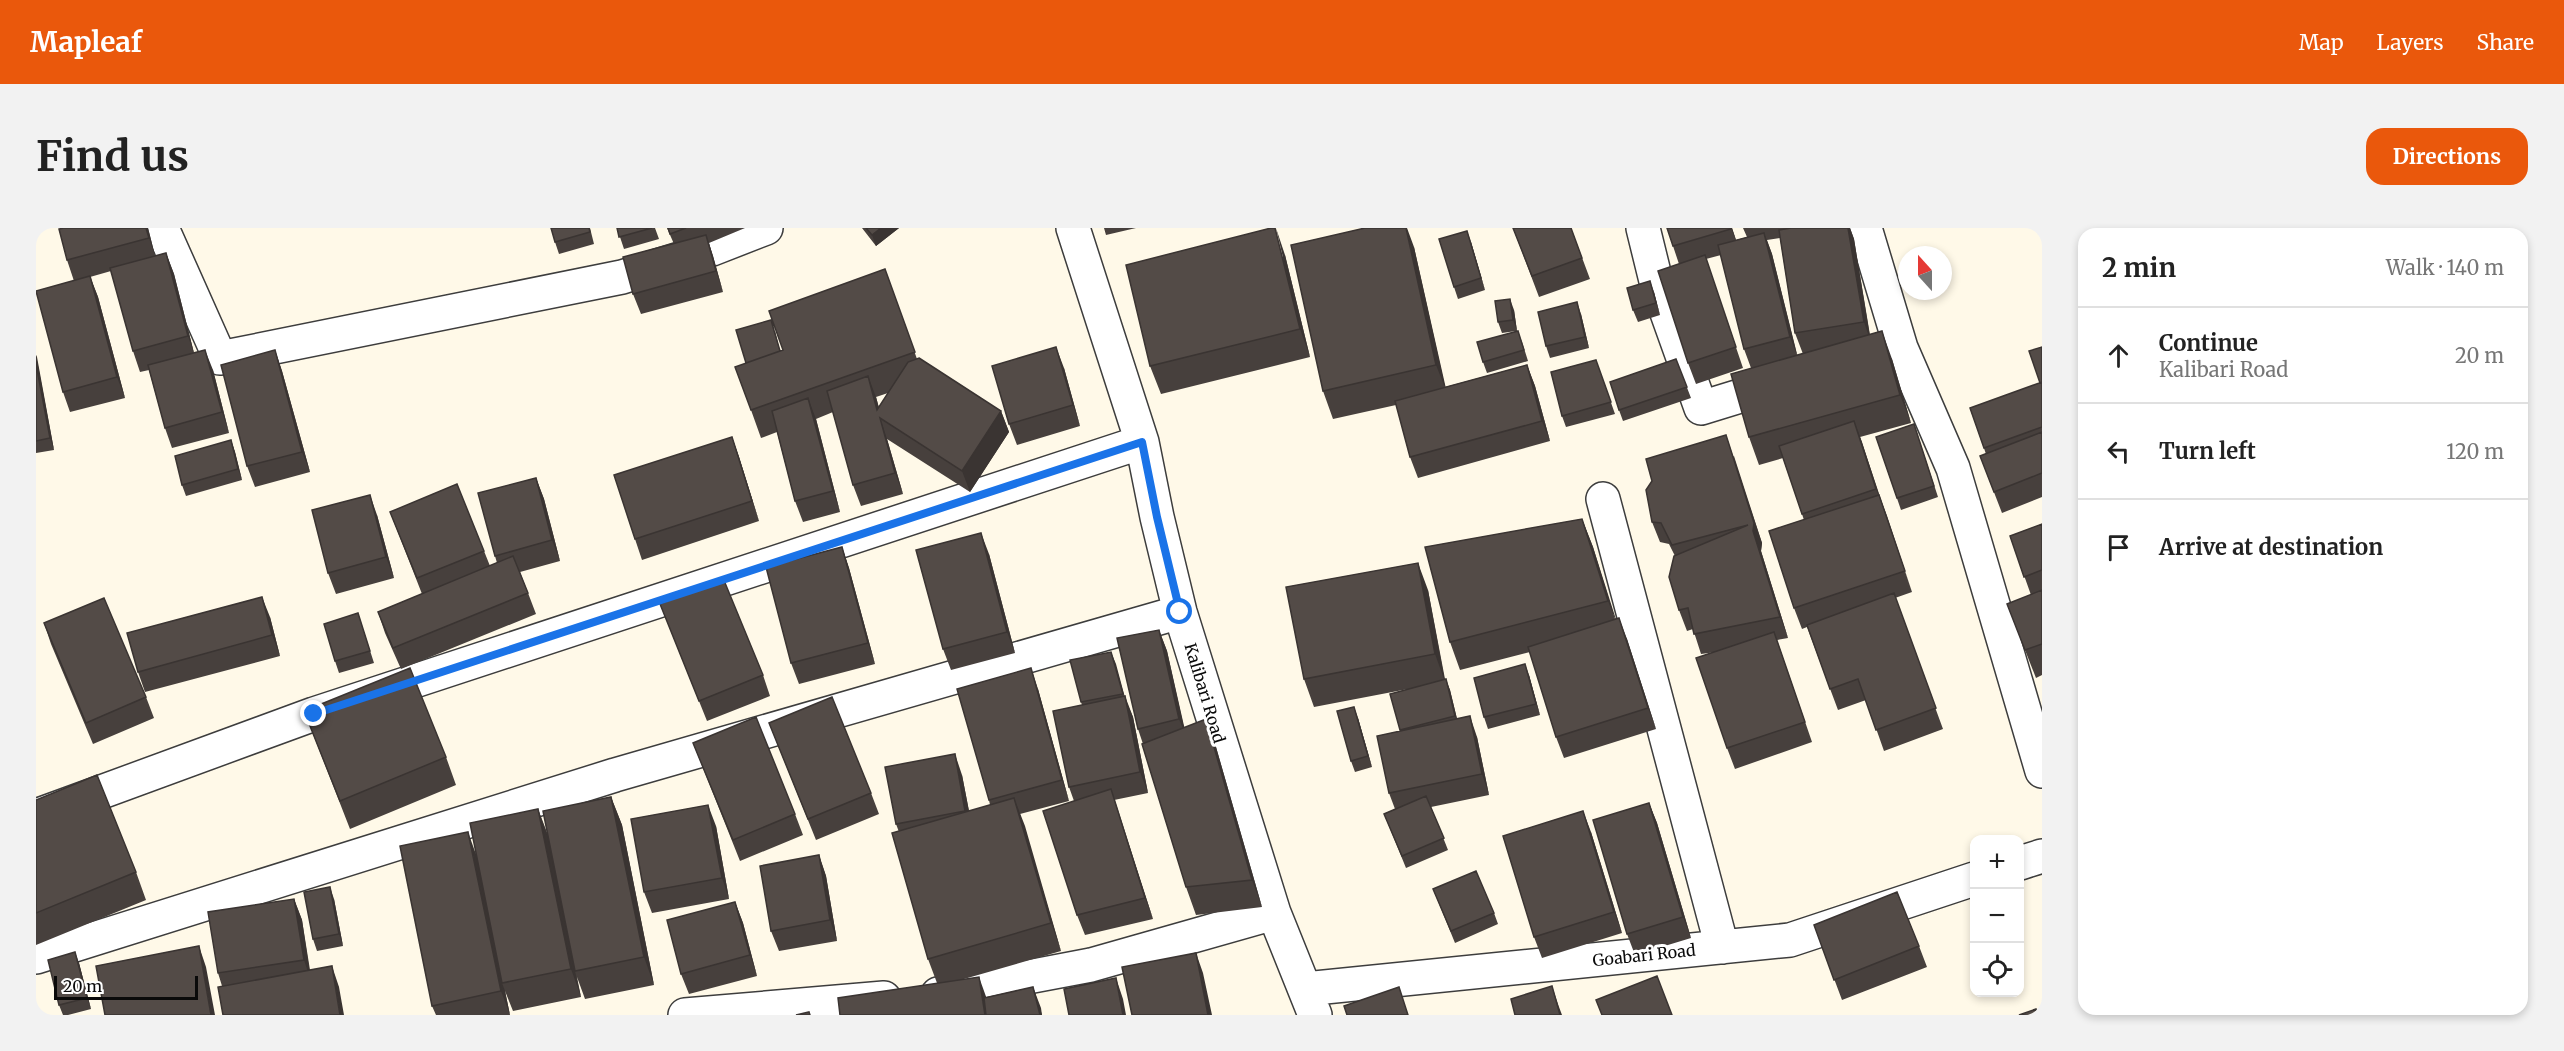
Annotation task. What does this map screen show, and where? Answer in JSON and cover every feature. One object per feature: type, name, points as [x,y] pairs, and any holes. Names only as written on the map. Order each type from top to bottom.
[{"type":"street","points":[[162,228],[220,358],[622,277],[711,249],[766,228]]},
{"type":"street","name":"Kalibari Road","points":[[1073,228],[1142,442],[1180,612],[1274,913],[1310,1002]]},
{"type":"street","points":[[1644,228],[1657,285],[1701,408],[1812,374]]},
{"type":"street","points":[[1865,228],[1901,348],[1953,468],[2042,771]]},
{"type":"street","points":[[1868,358],[1901,348]]},
{"type":"street","points":[[36,816],[314,714],[1142,442]]},
{"type":"street","points":[[1603,499],[1722,947]]},
{"type":"street","points":[[36,957],[615,775],[1180,612]]},
{"type":"street","points":[[2024,862],[2042,856]]},
{"type":"street","name":"Goabari Road","points":[[1310,1002],[1790,940],[1970,880]]},
{"type":"street","points":[[685,1015],[949,993],[1091,965],[1274,913]]},
{"type":"building","points":[[146,228],[149,238],[67,260],[59,229]]},
{"type":"building","points":[[551,228],[589,228],[590,232],[555,242]]},
{"type":"building","points":[[617,228],[652,228],[619,237]]},
{"type":"building","points":[[668,228],[686,228],[670,234]]},
{"type":"building","points":[[866,228],[881,228],[872,235]]},
{"type":"building","points":[[1275,228],[1300,329],[1150,366],[1126,265]]},
{"type":"building","points":[[1365,228],[1406,228],[1436,365],[1323,391],[1291,245]]},
{"type":"building","points":[[1513,228],[1571,228],[1582,258],[1532,276]]},
{"type":"building","points":[[1667,228],[1731,228],[1731,229],[1673,246]]},
{"type":"building","points":[[1848,228],[1864,322],[1795,333],[1779,230]]},
{"type":"building","points":[[1467,231],[1481,278],[1454,287],[1439,239]]},
{"type":"building","points":[[1764,233],[1790,337],[1744,349],[1718,245]]},
{"type":"building","points":[[706,235],[716,271],[633,294],[623,257]]},
{"type":"building","points":[[166,253],[188,336],[133,351],[110,268]]},
{"type":"building","points":[[1705,255],[1736,347],[1688,363],[1658,271]]},
{"type":"building","points":[[885,269],[915,352],[751,410],[735,367],[783,350],[769,311]]},
{"type":"building","points":[[90,276],[117,377],[63,392],[36,291]]},
{"type":"building","points":[[1650,281],[1656,303],[1633,310],[1627,288]]},
{"type":"building","points":[[1510,299],[1513,320],[1498,322],[1495,301]]},
{"type":"building","points":[[1577,302],[1585,337],[1546,346],[1538,312]]},
{"type":"building","points":[[771,320],[780,351],[746,363],[736,330]]},
{"type":"building","points":[[1518,331],[1524,350],[1483,362],[1477,342]]},
{"type":"building","points":[[1882,331],[1900,395],[1749,437],[1731,374]]},
{"type":"building","points":[[1056,347],[1073,405],[1009,424],[992,366]]},
{"type":"building","points":[[2042,347],[2042,382],[2040,383],[2029,351]]},
{"type":"building","points":[[205,350],[222,412],[165,428],[148,365]]},
{"type":"building","points":[[275,350],[302,452],[247,466],[221,365]]},
{"type":"building","points":[[919,358],[1001,411],[962,471],[880,418],[895,473],[853,485],[827,391],[868,376],[877,410],[908,362]]},
{"type":"building","points":[[1676,359],[1687,387],[1619,410],[1610,382]]},
{"type":"building","points":[[1596,360],[1611,402],[1562,416],[1551,372]]},
{"type":"building","points":[[36,364],[50,438],[36,441]]},
{"type":"building","points":[[1527,365],[1542,421],[1410,457],[1395,401]]},
{"type":"building","points":[[2042,382],[2042,427],[1984,448],[1970,408]]},
{"type":"building","points":[[808,398],[833,491],[795,501],[772,411]]},
{"type":"building","points":[[1854,421],[1876,489],[1802,514],[1779,446]]},
{"type":"building","points":[[1914,424],[1934,486],[1897,498],[1876,437]]},
{"type":"building","points":[[2042,432],[2042,473],[1994,492],[1980,456]]},
{"type":"building","points":[[1726,435],[1754,523],[1753,531],[1780,617],[1694,634],[1688,608],[1679,610],[1669,577],[1674,556],[1748,525],[1672,545],[1661,523],[1652,522],[1646,490],[1652,481],[1646,459]]},
{"type":"building","points":[[732,437],[752,501],[635,539],[614,475]]},
{"type":"building","points":[[231,440],[238,469],[182,485],[175,456]]},
{"type":"building","points":[[536,478],[552,540],[495,556],[478,493]]},
{"type":"building","points":[[457,484],[484,551],[417,578],[390,512]]},
{"type":"building","points":[[370,495],[386,557],[328,573],[312,510]]},
{"type":"building","points":[[1879,495],[1905,571],[1794,608],[1769,531]]},
{"type":"building","points":[[1582,519],[1608,601],[1450,642],[1425,547]]},
{"type":"building","points":[[2042,524],[2042,570],[2024,577],[2010,536]]},
{"type":"building","points":[[981,533],[1007,632],[943,649],[916,550]]},
{"type":"building","points":[[842,547],[868,643],[791,663],[766,567]]},
{"type":"building","points":[[513,556],[528,593],[393,648],[378,612]]},
{"type":"building","points":[[1418,563],[1435,654],[1304,679],[1286,587]]},
{"type":"building","points":[[723,578],[763,675],[699,701],[660,604]]},
{"type":"building","points":[[2042,590],[2042,644],[2025,650],[2007,604]]},
{"type":"building","points":[[1894,593],[1936,708],[1876,730],[1858,679],[1830,689],[1807,625]]},
{"type":"building","points":[[262,597],[272,635],[138,672],[127,633]]},
{"type":"building","points":[[104,598],[146,697],[86,723],[44,623]]},
{"type":"building","points":[[358,613],[370,651],[335,661],[324,624]]},
{"type":"building","points":[[1619,618],[1648,708],[1556,737],[1528,647]]},
{"type":"building","points":[[1159,630],[1179,719],[1138,729],[1117,638]]},
{"type":"building","points":[[1774,632],[1805,722],[1727,748],[1696,658]]},
{"type":"building","points":[[1111,652],[1123,694],[1081,702],[1070,660]]},
{"type":"building","points":[[1525,664],[1536,704],[1484,717],[1474,678]]},
{"type":"building","points":[[410,668],[446,757],[340,801],[304,711]]},
{"type":"building","points":[[1031,668],[1062,780],[989,800],[957,689]]},
{"type":"building","points":[[1446,679],[1455,716],[1400,730],[1390,694]]},
{"type":"building","points":[[1125,696],[1140,772],[1069,787],[1053,711]]},
{"type":"building","points":[[832,697],[871,793],[808,819],[769,723]]},
{"type":"building","points":[[1354,707],[1368,756],[1351,761],[1337,711]]},
{"type":"building","points":[[1470,716],[1482,774],[1389,793],[1377,736]]},
{"type":"building","points":[[756,717],[795,814],[733,840],[693,743]]},
{"type":"building","points":[[1206,719],[1252,880],[1186,887],[1142,744]]},
{"type":"building","points":[[955,754],[965,811],[896,824],[885,767]]},
{"type":"building","points":[[97,775],[136,872],[36,913],[36,800]]},
{"type":"building","points":[[1111,789],[1145,898],[1077,915],[1043,811]]},
{"type":"building","points":[[1426,796],[1444,838],[1402,856],[1384,814]]},
{"type":"building","points":[[611,797],[644,957],[575,971],[543,811]]},
{"type":"building","points":[[1014,798],[1051,923],[928,959],[892,833]]},
{"type":"building","points":[[1649,803],[1683,917],[1627,934],[1593,820]]},
{"type":"building","points":[[708,805],[722,878],[644,892],[631,819]]},
{"type":"building","points":[[538,809],[571,969],[502,983],[470,823]]},
{"type":"building","points":[[1583,811],[1614,912],[1534,937],[1503,836]]},
{"type":"building","points":[[468,832],[501,991],[432,1006],[400,846]]},
{"type":"building","points":[[819,855],[830,920],[771,931],[760,866]]},
{"type":"building","points":[[1476,871],[1494,913],[1451,931],[1433,889]]},
{"type":"building","points":[[330,887],[339,934],[313,939],[304,892]]},
{"type":"building","points":[[1897,892],[1919,946],[1834,980],[1814,925]]},
{"type":"building","points":[[294,899],[304,960],[218,973],[208,912]]},
{"type":"building","points":[[735,902],[750,955],[681,974],[667,920]]},
{"type":"building","points":[[199,946],[211,1015],[105,1015],[96,966]]},
{"type":"building","points":[[75,952],[87,998],[59,1005],[48,960]]},
{"type":"building","points":[[1196,953],[1208,1015],[1132,1015],[1122,967]]},
{"type":"building","points":[[332,966],[340,1015],[223,1015],[218,987]]},
{"type":"building","points":[[1657,976],[1672,1015],[1602,1015],[1596,1000]]},
{"type":"building","points":[[979,977],[985,1015],[840,1015],[838,998]]},
{"type":"building","points":[[1116,978],[1123,1015],[1069,1015],[1064,989]]},
{"type":"building","points":[[1552,986],[1560,1015],[1515,1015],[1511,999]]},
{"type":"building","points":[[1033,987],[1040,1015],[986,1015],[984,998]]},
{"type":"building","points":[[1399,987],[1408,1015],[1347,1015],[1344,1006]]},
{"type":"building","points":[[2036,1009],[2038,1015],[2019,1015]]},
{"type":"route","points":[[314,714],[1142,442],[1180,612]]}]
